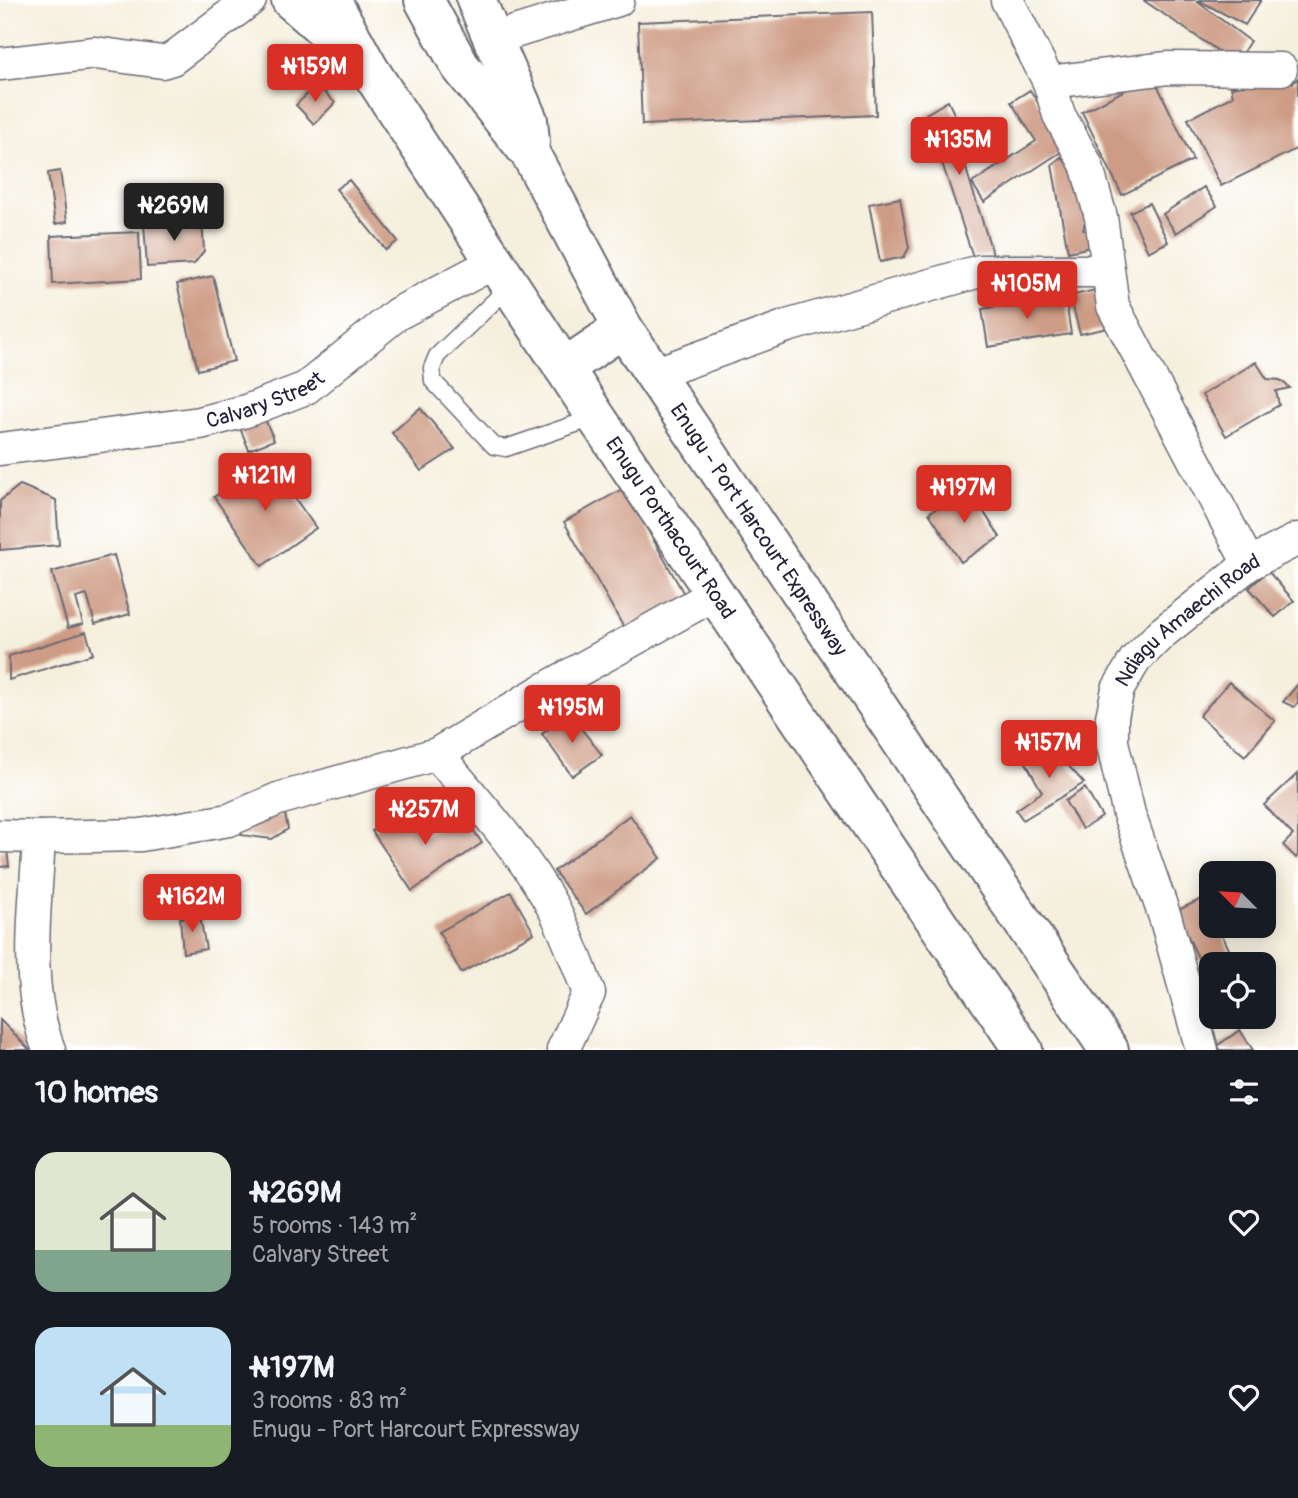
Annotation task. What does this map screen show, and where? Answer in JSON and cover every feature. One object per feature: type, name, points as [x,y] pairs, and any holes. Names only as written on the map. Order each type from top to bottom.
[{"type":"highway","points":[[290,0],[369,69]]},
{"type":"highway","name":"Enugu Porthacourt Road","points":[[331,0],[369,69],[713,595],[1023,1050]]},
{"type":"highway","name":"Enugu - Port Harcourt Expressway","points":[[424,0],[460,66],[531,155],[623,328],[1109,1050]]},
{"type":"highway","points":[[476,0],[528,120],[531,155]]},
{"type":"highway","points":[[564,368],[623,328]]},
{"type":"street","points":[[0,64],[95,53],[162,62],[172,59],[209,34],[250,0]]},
{"type":"street","points":[[492,39],[618,0]]},
{"type":"street","points":[[1006,0],[1049,82],[1059,116],[1086,164],[1101,217],[1113,306],[1249,564]]},
{"type":"street","points":[[1049,82],[1168,68],[1281,69]]},
{"type":"street","points":[[654,374],[787,326],[980,271],[1107,271]]},
{"type":"street","name":"Calvary Street","points":[[0,449],[200,423],[246,411],[306,388],[397,314],[503,273]]},
{"type":"street","name":"Ndiagu Amaechi Road","points":[[1202,1050],[1166,920],[1129,814],[1112,742],[1112,717],[1118,689],[1135,660],[1162,634],[1249,564],[1298,539]]},
{"type":"street","points":[[0,836],[141,835],[229,820],[278,800],[437,754],[538,693],[713,595]]},
{"type":"street","points":[[437,754],[499,828],[553,907],[573,951],[589,993],[563,1050]]},
{"type":"street","points":[[39,837],[33,974],[39,1015],[49,1050]]},
{"type":"lane","points":[[503,273],[437,356],[432,368],[433,381],[494,446],[506,448],[596,417]]},
{"type":"building","points":[[1143,0],[1195,0],[1250,41],[1236,63]]},
{"type":"building","points":[[1198,0],[1261,0],[1245,25]]},
{"type":"building","points":[[872,12],[876,115],[642,125],[638,22]]},
{"type":"building","points":[[1153,76],[1193,160],[1122,195],[1082,112]]},
{"type":"building","points":[[1288,77],[1293,83],[1298,78],[1298,148],[1221,186],[1188,119],[1233,96],[1231,87]]},
{"type":"building","points":[[317,85],[335,103],[314,124],[296,105]]},
{"type":"building","points":[[1030,90],[1067,148],[984,202],[972,183],[1036,141],[1011,102]]},
{"type":"building","points":[[948,101],[959,124],[967,172],[993,255],[973,257],[926,114]]},
{"type":"building","points":[[1061,157],[1085,183],[1090,199],[1083,230],[1094,232],[1091,247],[1068,252],[1052,165]]},
{"type":"building","points":[[60,171],[67,222],[55,224],[48,173]]},
{"type":"building","points":[[349,180],[398,241],[386,250],[336,189]]},
{"type":"building","points":[[1204,187],[1217,206],[1176,233],[1163,214]]},
{"type":"building","points":[[900,198],[909,248],[904,257],[880,262],[869,204]]},
{"type":"building","points":[[1149,203],[1168,242],[1148,252],[1130,212]]},
{"type":"building","points":[[202,219],[204,251],[194,264],[147,267],[144,224]]},
{"type":"building","points":[[139,232],[141,279],[53,284],[51,236]]},
{"type":"building","points":[[213,276],[234,361],[198,370],[177,284]]},
{"type":"building","points":[[1100,289],[1108,328],[1080,334],[1070,296]]},
{"type":"building","points":[[1065,295],[1071,334],[988,347],[982,309]]},
{"type":"building","points":[[1256,362],[1267,379],[1280,380],[1290,388],[1276,391],[1279,405],[1226,436],[1202,395]]},
{"type":"building","points":[[420,408],[455,449],[421,471],[392,433]]},
{"type":"building","points":[[264,417],[274,440],[249,450],[240,428]]},
{"type":"building","points":[[267,459],[316,528],[262,566],[214,497]]},
{"type":"building","points":[[20,485],[56,500],[59,545],[0,550],[0,501]]},
{"type":"building","points":[[624,488],[688,601],[628,635],[564,522]]},
{"type":"building","points":[[968,488],[1000,537],[961,562],[929,513]]},
{"type":"building","points":[[114,555],[130,614],[95,624],[87,595],[76,598],[83,624],[68,628],[52,572]]},
{"type":"building","points":[[1268,571],[1294,601],[1275,617],[1249,588]]},
{"type":"building","points":[[86,632],[93,654],[9,680],[9,656]]},
{"type":"building","points":[[1229,682],[1275,721],[1245,756],[1199,716]]},
{"type":"building","points":[[1298,684],[1298,702],[1294,707],[1283,702]]},
{"type":"building","points":[[569,713],[602,755],[572,776],[542,734]]},
{"type":"building","points":[[1049,744],[1084,783],[1023,820],[1016,810],[1042,792],[1024,759]]},
{"type":"building","points":[[1298,773],[1296,858],[1283,845],[1293,835],[1264,805]]},
{"type":"building","points":[[1085,788],[1102,817],[1082,829],[1065,801]]},
{"type":"building","points":[[401,812],[426,836],[461,812],[482,843],[412,891],[372,831]]},
{"type":"building","points":[[285,814],[288,829],[272,839],[241,835],[244,822]]},
{"type":"building","points":[[630,815],[661,858],[586,914],[554,871]]},
{"type":"building","points":[[7,850],[9,866],[0,867],[0,851]]},
{"type":"building","points":[[511,892],[534,933],[461,973],[439,932]]},
{"type":"building","points":[[1199,900],[1199,938],[1224,938],[1230,952],[1199,952],[1199,960],[1176,911]]},
{"type":"building","points":[[200,916],[206,949],[183,953],[180,918]]},
{"type":"building","points":[[0,1020],[30,1050],[0,1050]]},
{"type":"building","points":[[1240,1030],[1253,1050],[1211,1050]]}]
